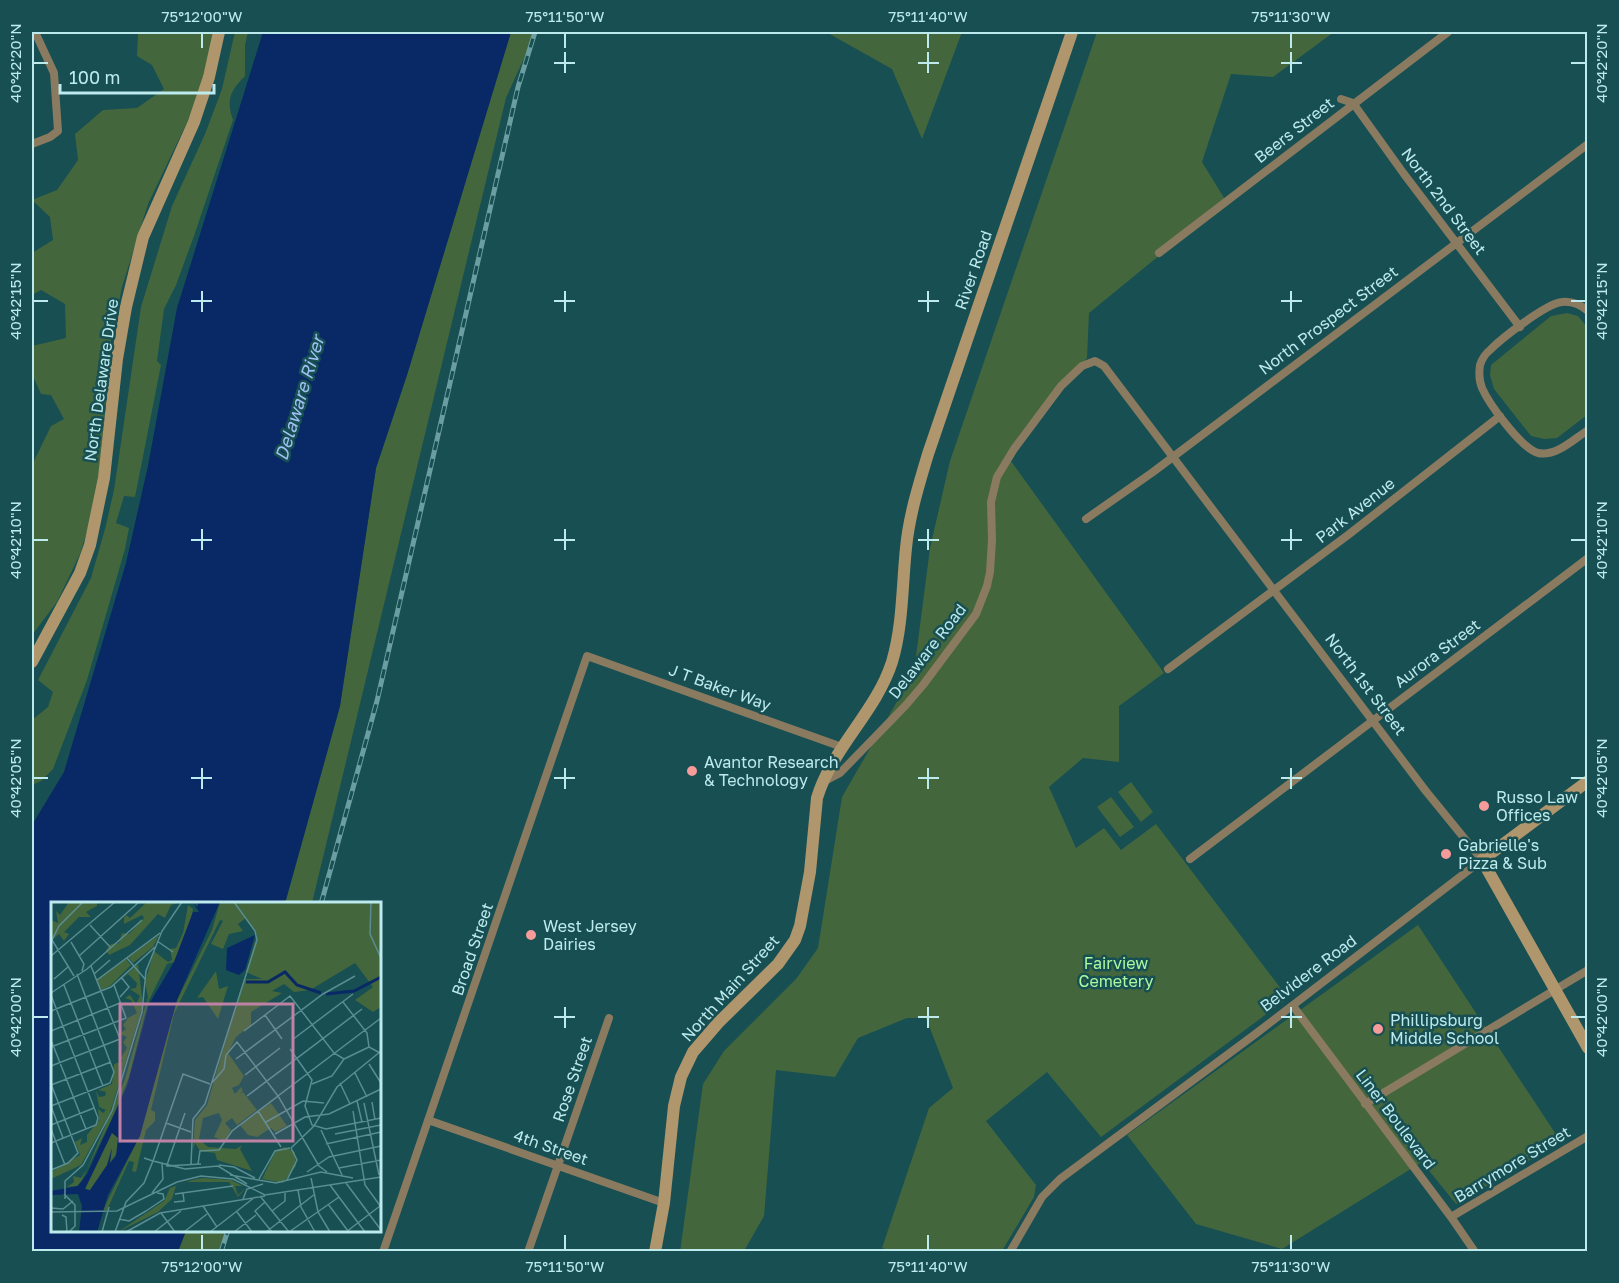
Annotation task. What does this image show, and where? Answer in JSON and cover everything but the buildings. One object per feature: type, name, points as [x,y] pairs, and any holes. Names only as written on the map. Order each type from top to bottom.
[{"type":"street","points":[[32,144],[50,137],[58,130],[54,74],[35,32]]},
{"type":"street","name":"North Delaware Drive","points":[[32,662],[68,598],[90,545],[104,478],[122,328],[143,237],[198,111],[209,77],[219,32]]},
{"type":"street","name":"River Road","points":[[842,747],[875,697],[891,664],[900,624],[906,545],[916,494],[1072,32]]},
{"type":"street","name":"Beers Street","points":[[1159,253],[1448,32]]},
{"type":"street","points":[[1341,99],[1353,103]]},
{"type":"street","name":"North 2nd Street","points":[[1353,103],[1520,327]]},
{"type":"street","name":"North Prospect Street","points":[[1086,519],[1173,457],[1587,144]]},
{"type":"street","points":[[1587,311],[1577,304],[1560,302],[1537,314],[1488,351],[1480,366],[1481,387],[1500,416],[1521,442],[1538,453],[1554,451],[1587,430]]},
{"type":"street","name":"North 1st Street","points":[[1090,362],[1099,362],[1104,366],[1482,860],[1587,1048]]},
{"type":"street","name":"Delaware Road","points":[[823,782],[840,773],[911,698],[976,614],[990,572],[991,502],[997,477],[1008,457],[1061,386],[1075,372],[1090,362]]},
{"type":"street","name":"Park Avenue","points":[[1168,669],[1500,416]]},
{"type":"street","name":"Aurora Street","points":[[1190,859],[1587,558]]},
{"type":"street","name":"J T Baker Way","points":[[587,656],[842,747]]},
{"type":"street","name":"Broad Street","points":[[383,1251],[587,656]]},
{"type":"street","name":"North Main Street","points":[[655,1251],[664,1203],[674,1106],[686,1063],[718,1023],[778,964],[795,940],[800,926],[810,872],[817,798],[842,747]]},
{"type":"street","name":"Belvidere Road","points":[[1010,1251],[1034,1209],[1048,1190],[1587,781]]},
{"type":"street","points":[[1365,1104],[1587,970]]},
{"type":"street","name":"Liner Boulevard","points":[[1293,1006],[1475,1251]]},
{"type":"street","name":"Rose Street","points":[[528,1251],[609,1018]]},
{"type":"street","name":"4th Street","points":[[428,1120],[664,1203]]},
{"type":"street","name":"Barrymore Street","points":[[1451,1217],[1587,1136]]},
{"type":"green space","points":[[138,32],[216,32],[193,110],[148,204],[122,287],[111,341],[97,499],[80,554],[57,602],[32,635],[32,536],[34,532],[32,531],[32,465],[51,426],[64,419],[51,395],[41,394],[32,374],[32,346],[66,338],[65,304],[41,290],[32,295],[32,253],[53,240],[50,217],[32,200],[57,190],[78,160],[75,134],[103,110],[137,108],[164,89],[152,65],[137,56]]},
{"type":"green space","points":[[235,32],[248,32],[245,45],[245,76],[231,96],[230,107],[233,120],[194,236],[176,285],[164,309],[157,361],[161,365],[135,497],[124,496],[116,523],[129,528],[125,549],[87,680],[53,769],[41,781],[32,785],[32,720],[48,707],[53,692],[38,680],[91,578],[114,490],[141,307],[172,206],[205,134],[222,89]]},
{"type":"green space","points":[[511,32],[536,32],[506,98],[312,902],[286,902],[340,706],[376,468],[407,375]]},
{"type":"green space","points":[[826,32],[962,32],[922,139],[892,69]]},
{"type":"green space","name":"Fairview Cemetery","points":[[1097,32],[1334,32],[1273,77],[1231,74],[1202,162],[1226,201],[1089,313],[1087,358],[1008,457],[1164,673],[1119,706],[1119,762],[1083,758],[1049,787],[1076,848],[1104,828],[1121,850],[1156,824],[1288,998],[1101,1137],[1047,1072],[986,1121],[1036,1185],[1034,1197],[1002,1251],[893,1252],[882,1248],[929,1108],[953,1088],[926,1018],[907,1018],[858,1038],[835,1077],[776,1070],[764,1216],[744,1251],[680,1252],[703,1084],[724,1051],[796,979],[818,948],[842,797],[914,672],[930,548],[950,461]]},
{"type":"green space","points":[[1567,313],[1578,316],[1587,327],[1587,415],[1557,438],[1544,439],[1531,436],[1494,389],[1490,375],[1491,365],[1551,316]]},
{"type":"green space","points":[[1131,782],[1153,812],[1141,822],[1118,792]]},
{"type":"green space","points":[[1111,797],[1134,827],[1120,837],[1097,807]]},
{"type":"green space","name":"Phillipsburg Middle School","points":[[1418,925],[1561,1142],[1456,1204],[1422,1162],[1282,1249],[1196,1224],[1127,1135]]},
{"type":"green space","points":[[186,1232],[229,1232],[221,1251],[178,1252]]},
{"type":"water","name":"Delaware River","points":[[263,32],[511,32],[407,375],[376,468],[340,706],[285,902],[51,902],[51,1232],[186,1232],[178,1251],[32,1251],[32,825],[64,772],[126,563],[148,466],[177,308]]},
{"type":"railway","points":[[322,902],[377,701],[518,87],[535,32]]},
{"type":"railway","points":[[221,1252],[227,1232]]},
{"type":"place","name":"Avantor Research & Technology","points":[[692,771]]},
{"type":"place","name":"Russo Law Offices","points":[[1484,806]]},
{"type":"place","name":"Gabrielle's Pizza & Sub","points":[[1446,854]]},
{"type":"place","name":"West Jersey Dairies","points":[[531,935]]},
{"type":"place","name":"Phillipsburg Middle School","points":[[1378,1029]]}]
